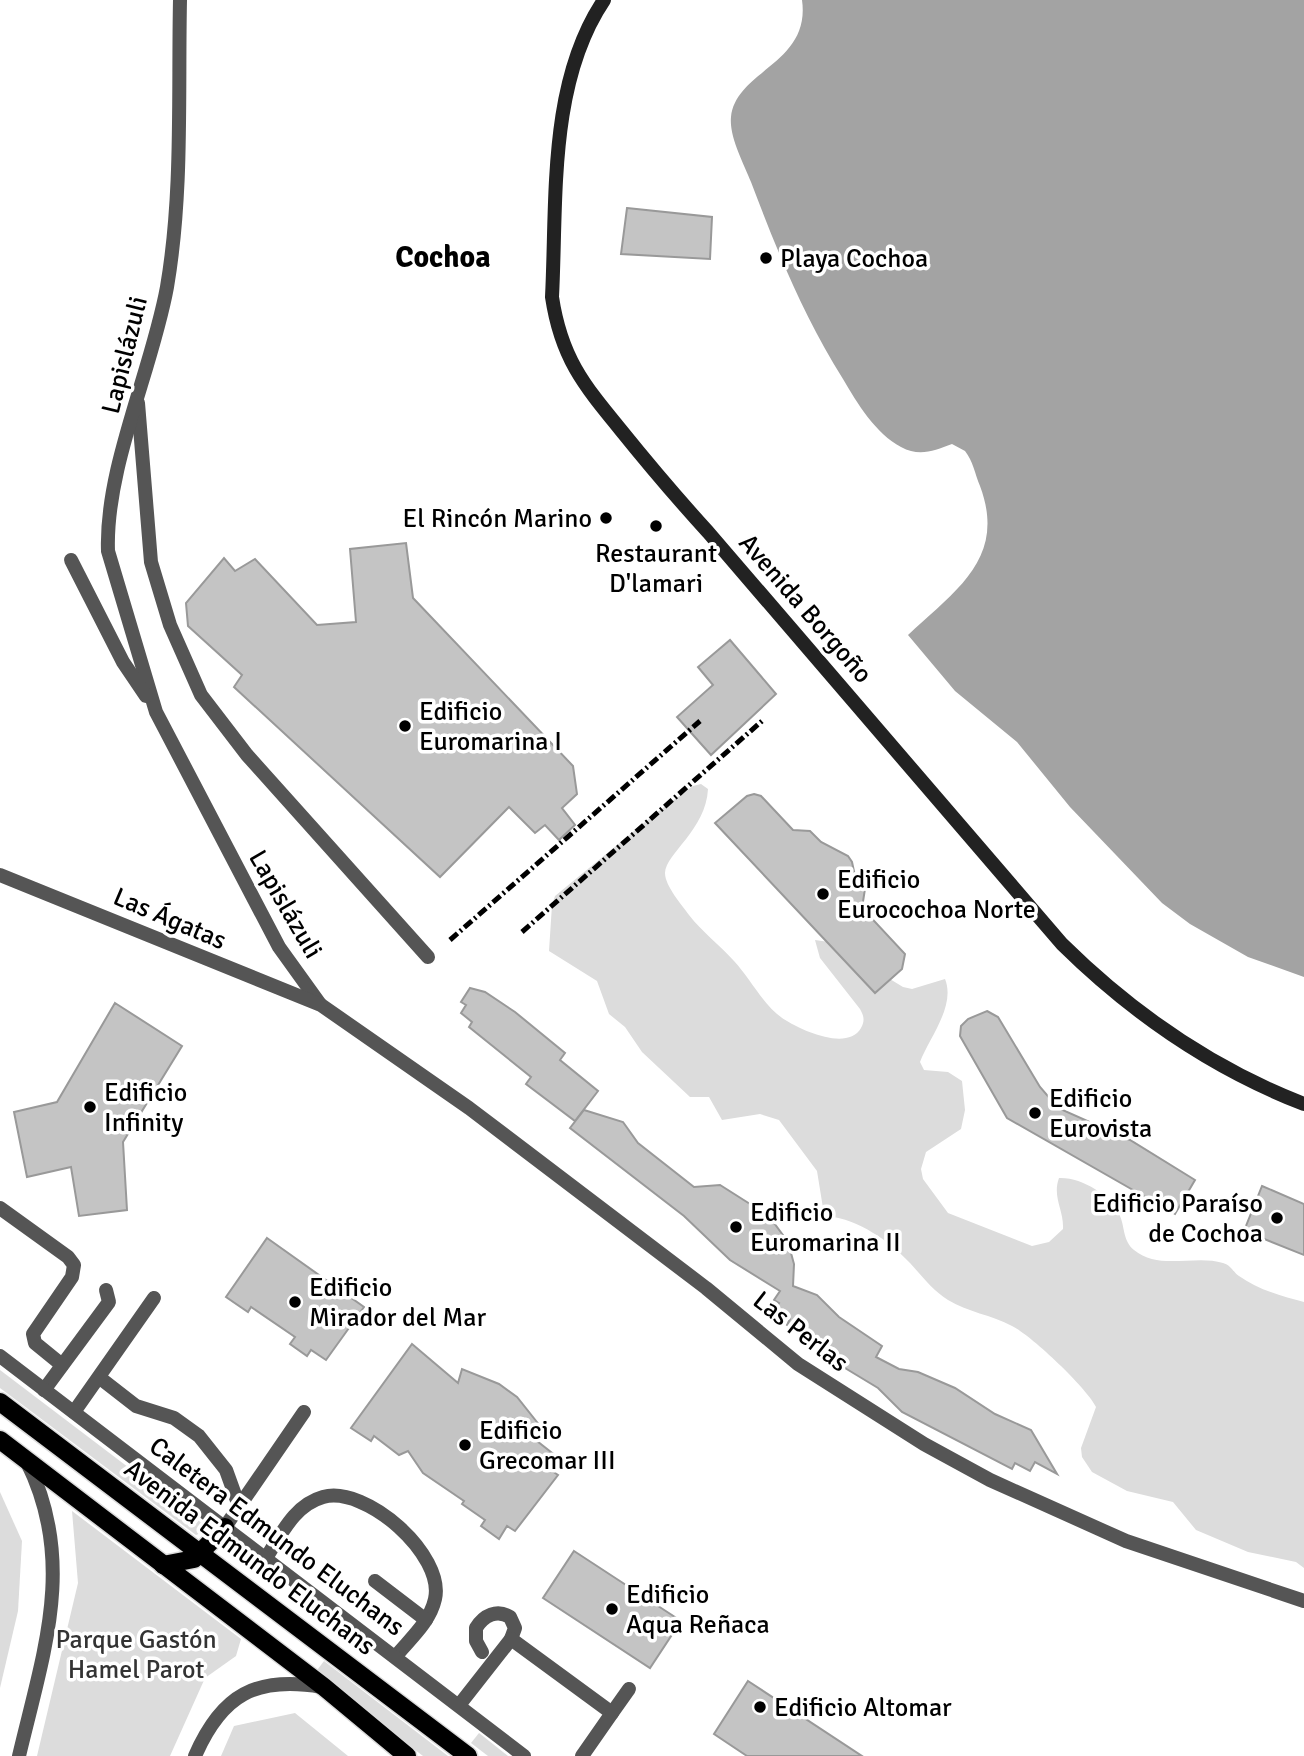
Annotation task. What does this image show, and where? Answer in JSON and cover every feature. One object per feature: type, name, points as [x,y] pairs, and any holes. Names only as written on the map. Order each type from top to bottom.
[{"type":"main road","name":"Avenida Borgoño","points":[[604,0],[589,26],[570,70],[562,119],[552,297],[560,336],[575,372],[650,470],[708,532],[1062,944],[1094,976],[1166,1032],[1244,1078],[1304,1104]]},
{"type":"main road","name":"Avenida Edmundo Eluchans","points":[[0,1402],[468,1756]]},
{"type":"main road","points":[[0,1440],[324,1687],[407,1756]]},
{"type":"main road","points":[[163,1565],[185,1563],[202,1553],[225,1527]]},
{"type":"street","name":"Lapislázuli","points":[[156,712],[107,551],[107,529],[114,487],[166,288],[176,212],[180,0]]},
{"type":"street","points":[[138,402],[151,562],[170,625],[201,695],[247,755],[428,957]]},
{"type":"street","name":"Lapislázuli","points":[[71,560],[123,662],[156,712],[279,947],[321,1006]]},
{"type":"street","name":"Las Ágatas","points":[[0,875],[321,1006]]},
{"type":"street","name":"Las Perlas","points":[[321,1006],[469,1108],[706,1288],[797,1364],[881,1419],[990,1480],[1057,1512],[1191,1565],[1304,1601]]},
{"type":"street","points":[[0,1208],[68,1257],[74,1265],[72,1277],[33,1334],[36,1343],[62,1364]]},
{"type":"street","points":[[44,1390],[109,1302],[106,1290]]},
{"type":"street","points":[[74,1412],[154,1298]]},
{"type":"street","name":"Caletera Edmundo Eluchans","points":[[0,1356],[460,1704],[524,1756]]},
{"type":"street","points":[[100,1378],[136,1406],[174,1418],[199,1436],[226,1470],[239,1506]]},
{"type":"street","points":[[225,1527],[304,1412]]},
{"type":"street","points":[[19,1756],[55,1591],[51,1530],[37,1482],[26,1461]]},
{"type":"street","points":[[266,1558],[290,1521],[310,1502],[336,1495],[364,1501],[413,1543],[430,1561],[434,1573],[436,1597],[426,1620],[396,1656]]},
{"type":"street","points":[[375,1581],[426,1620]]},
{"type":"street","points":[[460,1704],[511,1639],[515,1629],[510,1618],[498,1613],[491,1614],[476,1628],[476,1641],[482,1652]]},
{"type":"street","points":[[511,1639],[612,1713]]},
{"type":"street","points":[[195,1756],[210,1724],[221,1710],[250,1690],[285,1682],[324,1687]]},
{"type":"street","points":[[582,1756],[629,1689]]},
{"type":"green space","points":[[701,784],[708,789],[706,804],[694,828],[667,865],[665,873],[668,884],[694,921],[734,961],[779,1016],[803,1030],[836,1039],[855,1035],[861,1028],[864,1018],[860,1009],[820,958],[815,940],[829,942],[903,987],[912,989],[945,979],[947,1000],[944,1011],[920,1062],[924,1070],[948,1072],[962,1081],[965,1110],[961,1129],[926,1152],[921,1169],[923,1179],[948,1213],[1032,1246],[1049,1242],[1063,1229],[1057,1185],[1059,1178],[1068,1178],[1086,1184],[1109,1201],[1120,1216],[1128,1243],[1144,1256],[1166,1261],[1201,1260],[1223,1263],[1254,1285],[1304,1302],[1304,1568],[1296,1562],[1248,1552],[1196,1530],[1173,1502],[1127,1491],[1092,1472],[1082,1457],[1081,1448],[1096,1407],[1058,1363],[1021,1331],[963,1308],[942,1296],[883,1239],[851,1222],[828,1216],[823,1208],[817,1171],[779,1120],[760,1114],[722,1120],[709,1097],[690,1097],[642,1052],[625,1027],[609,1014],[597,981],[549,951],[555,896],[656,813],[693,786]]},
{"type":"green space","points":[[0,1370],[203,1524],[201,1533],[196,1535],[0,1388]]},
{"type":"green space","points":[[0,1492],[22,1541],[18,1611],[0,1688]]},
{"type":"green space","name":"Parque Gastón Hamel Parot","points":[[72,1511],[241,1639],[236,1656],[205,1678],[170,1756],[37,1756],[78,1583]]},
{"type":"green space","points":[[324,1661],[448,1756],[423,1756],[315,1673]]},
{"type":"green space","points":[[295,1713],[348,1756],[221,1756],[234,1726]]},
{"type":"green space","points":[[479,1733],[508,1756],[488,1756],[471,1743]]},
{"type":"shaded area","points":[[802,0],[1304,0],[1304,977],[1248,957],[1190,924],[1162,903],[1070,807],[1017,742],[955,691],[908,635],[959,587],[972,571],[982,553],[987,533],[987,511],[974,468],[965,451],[952,444],[926,452],[908,450],[883,434],[861,408],[803,307],[738,150],[731,125],[736,101],[745,88],[785,53],[795,39],[802,21]]},
{"type":"building","points":[[627,208],[712,217],[710,259],[621,254]]},
{"type":"building","name":"Edificio Euromarina I","points":[[406,543],[413,598],[573,766],[577,794],[562,808],[575,825],[559,840],[545,825],[535,833],[509,807],[440,877],[234,687],[242,675],[188,626],[186,603],[224,558],[235,571],[255,559],[317,625],[356,622],[350,549]]},
{"type":"building","points":[[730,640],[776,694],[711,755],[677,717],[713,685],[698,667]]},
{"type":"building","name":"Edificio Eurocochoa Norte","points":[[747,796],[761,796],[793,830],[810,831],[821,842],[848,856],[852,862],[856,881],[865,889],[862,908],[905,954],[902,969],[875,993],[715,823]]},
{"type":"building","points":[[470,988],[485,992],[515,1012],[565,1053],[560,1060],[598,1091],[575,1121],[526,1084],[531,1077],[469,1027],[472,1022],[461,1013],[466,1005],[461,1002]]},
{"type":"building","name":"Edificio Infinity","points":[[115,1003],[182,1046],[123,1142],[127,1210],[79,1216],[71,1167],[27,1177],[14,1112],[57,1102]]},
{"type":"building","name":"Edificio Eurovista","points":[[987,1011],[998,1017],[1040,1087],[1058,1108],[1130,1140],[1195,1180],[1175,1214],[1007,1118],[960,1036],[961,1026],[968,1019]]},
{"type":"building","name":"Edificio Euromarina II","points":[[584,1110],[623,1122],[638,1143],[694,1187],[720,1185],[750,1204],[774,1223],[788,1242],[794,1264],[793,1286],[817,1295],[839,1317],[882,1346],[876,1357],[899,1369],[918,1372],[955,1388],[995,1414],[1031,1430],[1057,1474],[1035,1462],[1030,1471],[1015,1463],[1012,1469],[902,1412],[878,1388],[840,1365],[787,1325],[790,1319],[775,1309],[779,1303],[774,1300],[780,1291],[730,1260],[684,1216],[570,1128]]},
{"type":"building","name":"Edificio Paraíso de Cochoa","points":[[1262,1186],[1304,1204],[1304,1255],[1244,1231]]},
{"type":"building","name":"Edificio Mirador del Mar","points":[[267,1238],[364,1307],[326,1360],[311,1350],[307,1356],[290,1344],[295,1337],[251,1307],[248,1312],[226,1297]]},
{"type":"building","name":"Edificio Grecomar III","points":[[412,1344],[458,1383],[462,1369],[499,1384],[517,1397],[544,1431],[537,1441],[556,1456],[549,1469],[558,1475],[515,1531],[507,1526],[499,1539],[481,1526],[485,1520],[462,1504],[464,1501],[423,1473],[408,1451],[399,1455],[374,1436],[371,1441],[351,1428]]},
{"type":"building","name":"Edificio Aqua Reñaca","points":[[574,1551],[681,1621],[650,1668],[543,1598]]},
{"type":"building","name":"Edificio Altomar","points":[[748,1681],[862,1756],[747,1756],[714,1734]]},
{"type":"railway","points":[[450,940],[700,721]]},
{"type":"railway","points":[[522,932],[762,721]]},
{"type":"place","name":"Playa Cochoa","points":[[766,258]]},
{"type":"place","name":"El Rincón Marino","points":[[606,518]]},
{"type":"place","name":"Restaurant D'lamari","points":[[656,526]]},
{"type":"place","name":"Edificio Euromarina I","points":[[405,726]]},
{"type":"place","name":"Edificio Eurocochoa Norte","points":[[823,894]]},
{"type":"place","name":"Edificio Infinity","points":[[90,1107]]},
{"type":"place","name":"Edificio Eurovista","points":[[1035,1113]]},
{"type":"place","name":"Edificio Paraíso de Cochoa","points":[[1277,1218]]},
{"type":"place","name":"Edificio Euromarina II","points":[[736,1227]]},
{"type":"place","name":"Edificio Mirador del Mar","points":[[295,1302]]},
{"type":"place","name":"Edificio Grecomar III","points":[[465,1445]]},
{"type":"place","name":"Edificio Aqua Reñaca","points":[[612,1609]]},
{"type":"place","name":"Edificio Altomar","points":[[760,1707]]},
{"type":"district","name":"Cochoa","points":[[443,257]]}]
